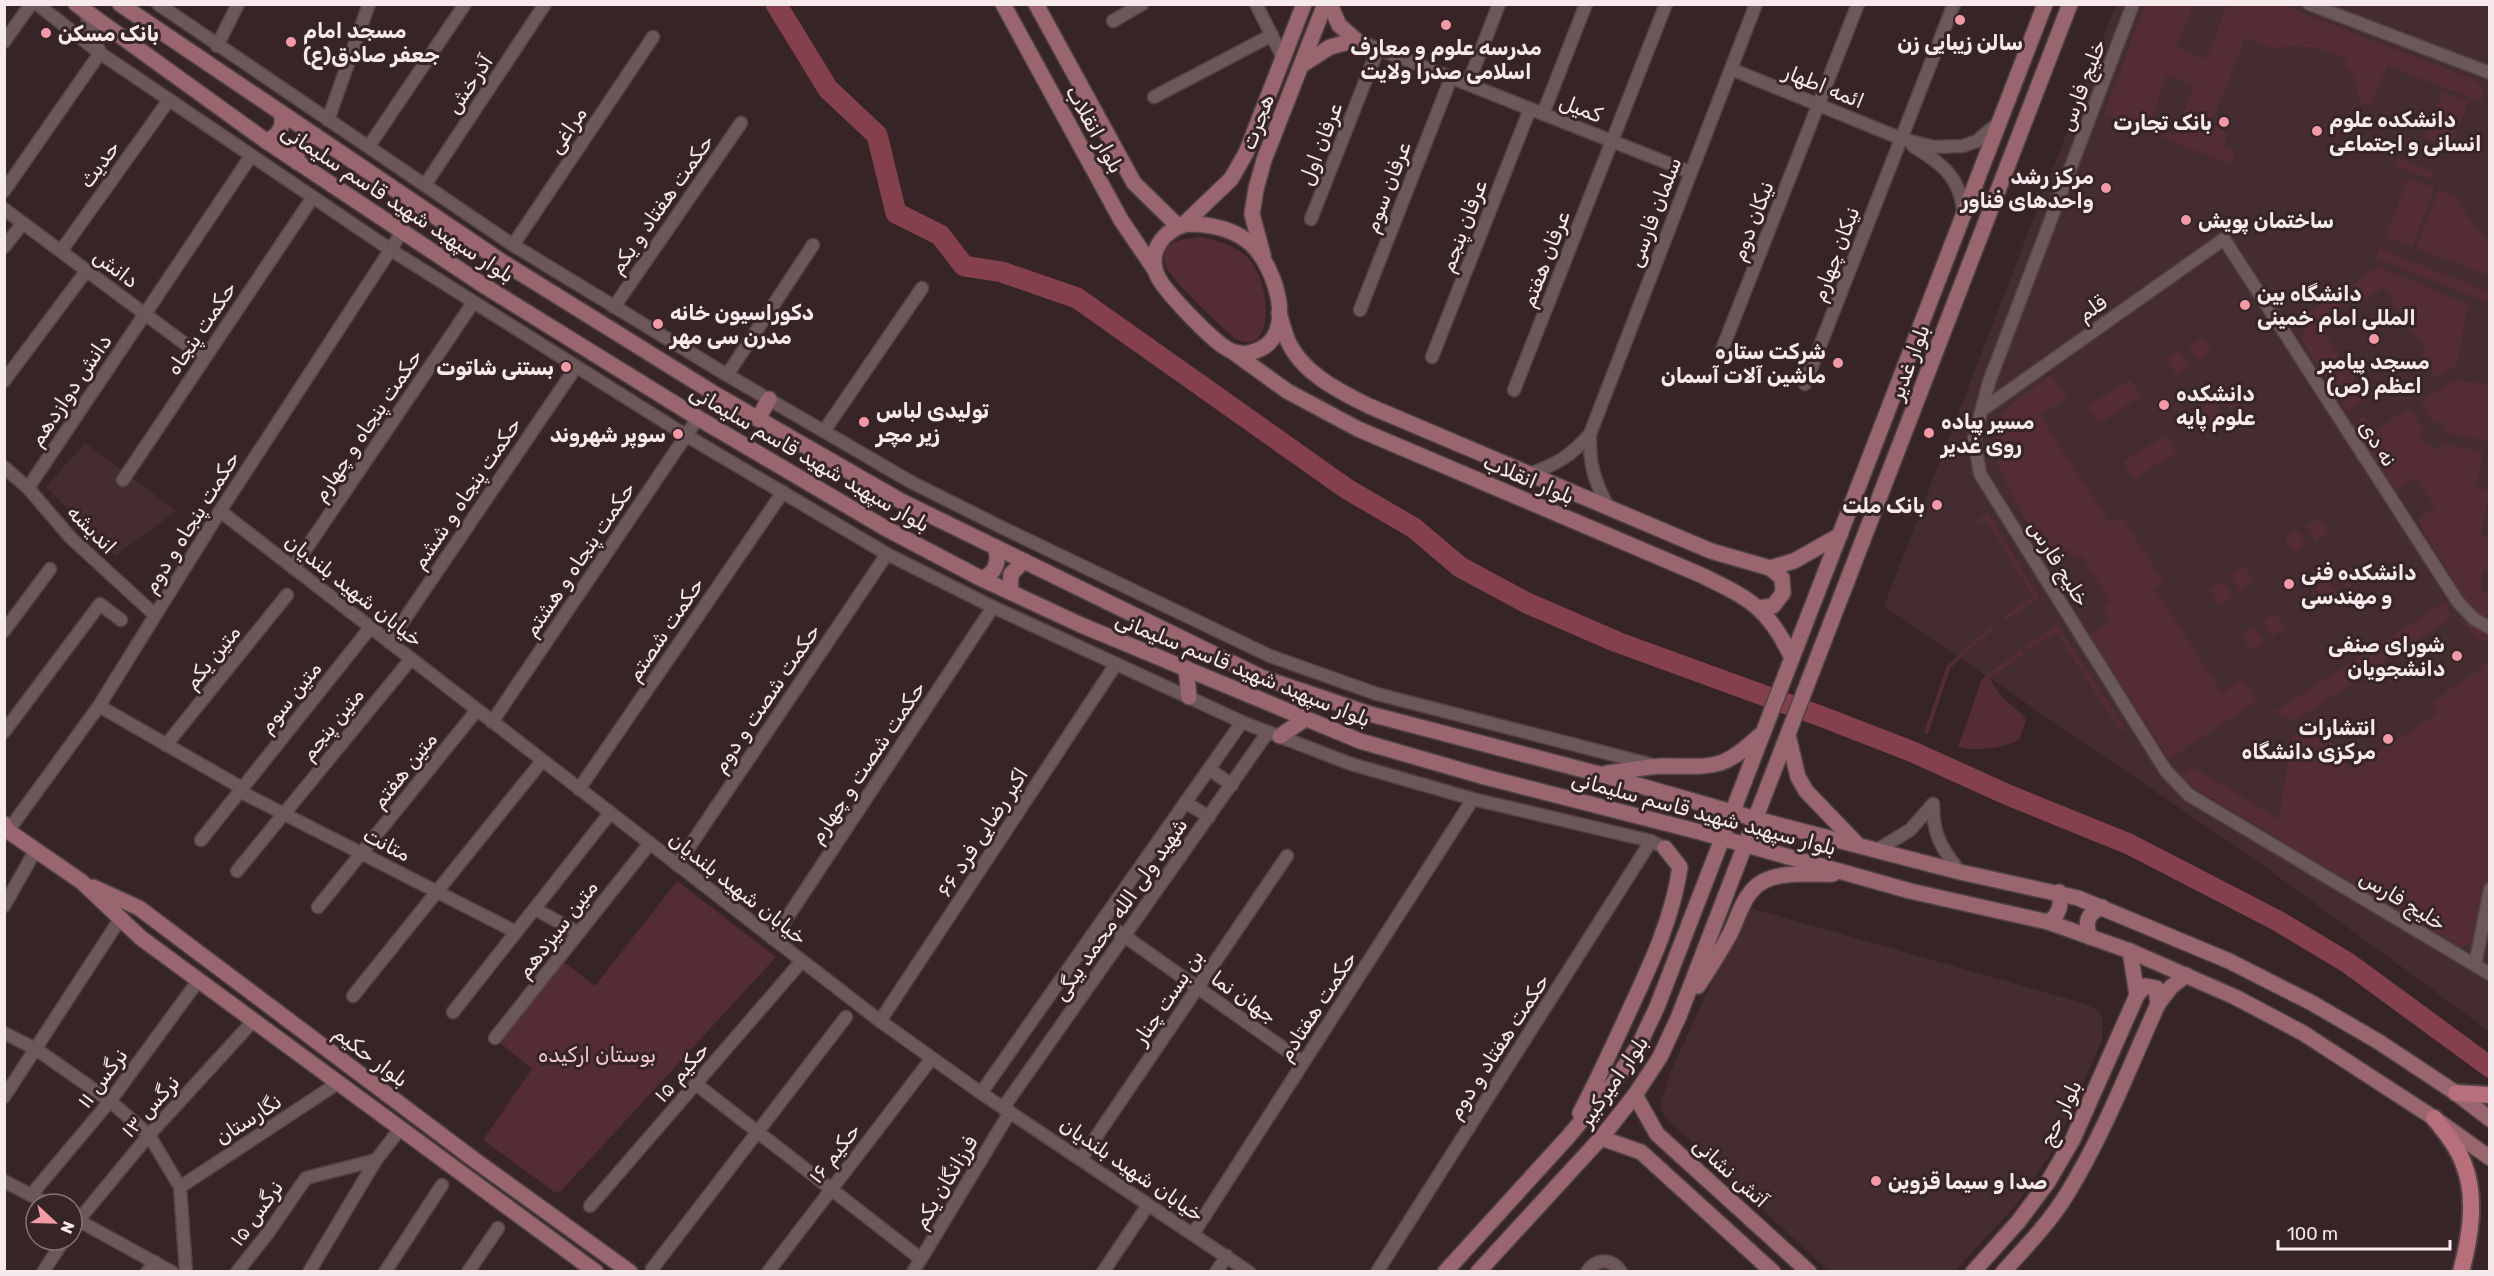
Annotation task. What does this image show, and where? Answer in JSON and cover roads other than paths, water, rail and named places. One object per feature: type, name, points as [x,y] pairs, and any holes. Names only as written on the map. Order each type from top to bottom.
[{"type":"highway","points":[[2456,1093],[2490,1095]]},
{"type":"highway","points":[[2434,1118],[2453,1144],[2464,1165],[2469,1184],[2468,1247],[2461,1272]]},
{"type":"main road","name":"بلوار سپهبد شهید قاسم سلیمانی","points":[[120,4],[519,272],[758,419],[901,501],[1261,676],[1370,714],[1960,872],[2059,892],[2102,907],[2273,982],[2355,1028],[2456,1093],[2490,1119]]},
{"type":"main road","name":"بلوار انقلاب","points":[[1003,4],[1120,220],[1155,270]]},
{"type":"main road","name":"بلوار انقلاب","points":[[1036,4],[1134,183],[1181,225]]},
{"type":"main road","name":"هجرت","points":[[1181,225],[1231,179],[1246,153],[1304,4]]},
{"type":"main road","name":"هجرت","points":[[1263,258],[1252,214],[1256,189],[1264,160],[1325,4]]},
{"type":"main road","points":[[1330,4],[1339,25],[1356,40]]},
{"type":"main road","name":"بلوار غدیر","points":[[1732,812],[2045,4]]},
{"type":"main road","name":"بلوار غدیر","points":[[1756,819],[2070,4]]},
{"type":"main road","name":"بلوار سپهبد شهید قاسم سلیمانی","points":[[80,8],[266,141],[483,285],[698,418],[885,528],[982,579],[1081,625],[1360,741],[1910,891],[2048,922],[2130,951],[2235,997],[2303,1033],[2434,1118],[2490,1158]]},
{"type":"main road","points":[[1302,65],[1330,46],[1356,40]]},
{"type":"main road","points":[[266,141],[275,136],[281,128],[281,113]]},
{"type":"main road","points":[[297,162],[300,147],[307,140],[316,136]]},
{"type":"main road","points":[[1181,225],[1215,226],[1234,233],[1250,243],[1263,258],[1273,275],[1278,294],[1279,314],[1277,331],[1266,345],[1251,353],[1233,352],[1225,348],[1190,315],[1158,278],[1154,261],[1158,243],[1164,236],[1181,225]]},
{"type":"main road","name":"بلوار انقلاب","points":[[1279,314],[1289,343],[1306,366],[1335,389],[1369,406],[1711,551],[1770,568]]},
{"type":"main road","name":"بلوار انقلاب","points":[[1233,352],[1287,392],[1358,429],[1701,575],[1739,594],[1775,625],[1792,658]]},
{"type":"main road","points":[[758,419],[769,399]]},
{"type":"main road","points":[[1770,568],[1794,561],[1840,535]]},
{"type":"main road","points":[[982,579],[991,574],[996,566],[998,556],[995,547]]},
{"type":"main road","points":[[1010,591],[1011,574],[1024,561]]},
{"type":"main road","points":[[1758,608],[1773,606],[1783,593],[1782,578],[1770,568]]},
{"type":"main road","points":[[1186,668],[1189,698]]},
{"type":"main road","points":[[1274,734],[1305,719]]},
{"type":"main road","points":[[1599,774],[1660,766],[1720,765],[1733,758],[1764,730]]},
{"type":"main road","points":[[1788,735],[1798,777],[1806,791],[1858,845]]},
{"type":"main road","points":[[1747,772],[1749,781],[1758,787],[1765,786],[1770,781]]},
{"type":"main road","name":"بلوار امیرکبیر","points":[[1445,1272],[1567,1138],[1615,1081],[1639,1045],[1657,1007],[1732,812]]},
{"type":"main road","name":"بلوار امیرکبیر","points":[[1478,1272],[1600,1137],[1635,1095],[1660,1057],[1679,1017],[1756,819]]},
{"type":"main road","name":"بلوار حکیم","points":[[6,829],[82,882],[139,908],[476,1161],[630,1272]]},
{"type":"main road","name":"بلوار امیرکبیر","points":[[1567,1138],[1597,1082],[1662,936],[1677,886],[1680,867],[1658,845]]},
{"type":"main road","points":[[1707,876],[1718,860],[1727,860],[1733,864],[1734,869],[1731,884]]},
{"type":"main road","points":[[1679,1017],[1729,935],[1745,900],[1754,889],[1764,881],[1777,877],[1848,873]]},
{"type":"main road","name":"بلوار حکیم","points":[[82,882],[141,938],[587,1269]]},
{"type":"main road","points":[[2048,922],[2058,913],[2061,898],[2059,892]]},
{"type":"main road","points":[[2090,937],[2086,922],[2089,916],[2102,907]]},
{"type":"main road","points":[[2130,951],[2137,995]]},
{"type":"main road","name":"بلوار حج","points":[[2003,1272],[2036,1237],[2067,1194],[2093,1149],[2158,1004],[2171,987],[2186,975]]},
{"type":"main road","points":[[2137,995],[2145,986],[2151,985],[2156,988],[2158,1004]]},
{"type":"main road","name":"بلوار حج","points":[[1973,1272],[2018,1222],[2048,1182],[2073,1138],[2137,995]]},
{"type":"main road","name":"آتش نشانی","points":[[1635,1095],[1657,1134],[1809,1272]]},
{"type":"main road","points":[[1600,1137],[1641,1152],[1773,1272]]},
{"type":"main road","points":[[1705,1209],[1721,1191]]},
{"type":"street","points":[[4,42],[31,4]]},
{"type":"street","points":[[37,4],[100,53],[391,250],[576,367],[887,554],[1242,722],[1351,764],[1473,799],[1658,845]]},
{"type":"street","points":[[158,4],[245,65],[513,244],[727,375],[911,482],[1270,656],[1377,694],[1660,766]]},
{"type":"street","points":[[217,46],[238,4]]},
{"type":"street","points":[[328,120],[369,4]]},
{"type":"street","points":[[369,146],[465,4]]},
{"type":"street","name":"آذرخش","points":[[424,185],[545,4]]},
{"type":"street","points":[[1113,21],[1142,4]]},
{"type":"street","points":[[1256,4],[1284,60]]},
{"type":"street","points":[[1468,84],[1499,4]]},
{"type":"street","points":[[1543,114],[1586,4]]},
{"type":"street","name":"عرفان هفتم","points":[[1514,390],[1666,4]]},
{"type":"street","name":"سلمان فارسی","points":[[1608,507],[1596,484],[1589,459],[1590,434],[1756,4]]},
{"type":"street","name":"نیکان دوم","points":[[1721,352],[1858,4]]},
{"type":"street","name":"نیکان چهارم","points":[[1805,384],[1954,4]]},
{"type":"street","name":"خلیج فارس","points":[[2133,4],[1989,382],[1974,438],[1980,474],[2166,771],[2189,795],[2490,974]]},
{"type":"street","points":[[2309,4],[2490,73]]},
{"type":"street","points":[[80,8],[100,53]]},
{"type":"street","points":[[1154,97],[1272,35]]},
{"type":"street","name":"مراغی","points":[[513,244],[653,37]]},
{"type":"street","name":"کمیل","points":[[1356,40],[1690,172]]},
{"type":"street","name":"عرفان اول","points":[[1311,219],[1378,49]]},
{"type":"street","points":[[4,191],[100,53]]},
{"type":"street","points":[[245,65],[248,91]]},
{"type":"street","name":"ائمه اطهار","points":[[1731,69],[1902,139],[1934,147],[1963,146],[1983,137],[1999,122]]},
{"type":"street","name":"عرفان سوم","points":[[1360,310],[1451,78]]},
{"type":"street","name":"حدیث","points":[[61,250],[169,100]]},
{"type":"street","name":"عرفان پنجم","points":[[1432,357],[1530,109]]},
{"type":"street","name":"حکمت هفتاد و یکم","points":[[614,307],[741,123]]},
{"type":"street","name":"ائمه اطهار","points":[[1902,139],[1943,165],[1953,176],[1959,188],[1963,215]]},
{"type":"street","name":"دانش دوازدهم","points":[[28,488],[251,156]]},
{"type":"street","name":"حکمت پنجاه","points":[[123,480],[313,197]]},
{"type":"street","name":"دانش","points":[[4,208],[204,358]]},
{"type":"street","points":[[447,224],[458,208]]},
{"type":"street","points":[[4,247],[23,223]]},
{"type":"street","name":"حکمت پنجاه و دوم","points":[[6,829],[99,706],[220,511],[402,232]]},
{"type":"street","name":"قلم","points":[[1982,410],[2224,239]]},
{"type":"street","name":"نه دی","points":[[2224,239],[2457,602],[2474,619],[2490,628]]},
{"type":"street","points":[[727,375],[813,245]]},
{"type":"street","points":[[4,381],[87,270]]},
{"type":"street","points":[[824,432],[922,288]]},
{"type":"street","name":"حکمت پنجاه و چهارم","points":[[293,568],[473,303]]},
{"type":"street","name":"حکمت پنجاه و ششم","points":[[389,642],[576,367]]},
{"type":"street","name":"حکمت پنجاه و هشتم","points":[[492,722],[698,418]]},
{"type":"street","name":"سلمان فارسی","points":[[1530,474],[1555,465],[1575,451],[1590,434]]},
{"type":"street","name":"اندیشه","points":[[4,467],[28,488],[69,537],[155,615]]},
{"type":"street","name":"حکمت شصتم","points":[[579,789],[783,492]]},
{"type":"street","name":"خیابان شهید بلندیان","points":[[220,511],[879,1021],[1006,1110],[1250,1272]]},
{"type":"street","name":"حکمت شصت و دوم","points":[[677,865],[887,554]]},
{"type":"street","points":[[4,631],[50,569]]},
{"type":"street","name":"متین یکم","points":[[166,745],[287,595]]},
{"type":"street","points":[[6,727],[100,604],[121,620]]},
{"type":"street","name":"حکمت شصت و چهارم","points":[[773,939],[993,606]]},
{"type":"street","name":"متین سوم","points":[[201,840],[370,628]]},
{"type":"street","name":"متین پنجم","points":[[237,871],[411,659]]},
{"type":"street","name":"۶۶ اکبر رضایی فرد","points":[[879,1021],[1116,664]]},
{"type":"street","name":"متانت","points":[[99,706],[285,814],[516,932]]},
{"type":"street","name":"متین هفتم","points":[[318,907],[477,710]]},
{"type":"street","name":"شهید ولی الله محمد بیگی","points":[[981,1093],[1242,722]]},
{"type":"street","name":"شهید ولی الله محمد بیگی","points":[[1006,1110],[1123,936],[1232,785],[1274,734]]},
{"type":"street","points":[[354,996],[542,761]]},
{"type":"street","points":[[1209,769],[1232,785]]},
{"type":"street","name":"حکمت هفتادم","points":[[1193,1234],[1473,799]]},
{"type":"street","points":[[1185,802],[1209,817]]},
{"type":"street","points":[[1877,850],[1910,830],[1934,804],[1934,826],[1943,850],[1960,872]]},
{"type":"street","points":[[453,1012],[610,813]]},
{"type":"street","name":"متین سیزدهم","points":[[495,1038],[650,843]]},
{"type":"street","name":"حکمت هفتاد و دوم","points":[[1377,1272],[1658,845]]},
{"type":"street","points":[[4,906],[35,851]]},
{"type":"street","name":"بن بست چنار","points":[[1081,1159],[1287,856]]},
{"type":"street","points":[[2475,965],[2490,889]]},
{"type":"street","points":[[535,909],[579,933]]},
{"type":"street","points":[[4,1097],[120,919]]},
{"type":"street","name":"جهان نما","points":[[1103,921],[1303,1062]]},
{"type":"street","name":"حکیم ۱۵","points":[[590,1206],[801,962]]},
{"type":"street","name":"نرگس ۱۱","points":[[34,1192],[110,1101],[198,981]]},
{"type":"street","points":[[652,1269],[846,1017]]},
{"type":"street","name":"نرگس ۱۳","points":[[84,1210],[254,1020]]},
{"type":"street","points":[[4,1034],[36,1049],[110,1101],[149,1135],[180,1187],[186,1272]]},
{"type":"street","name":"حکیم ۱۶","points":[[768,1272],[932,1058]]},
{"type":"street","name":"نگارستان","points":[[180,1187],[338,1083]]},
{"type":"street","points":[[696,1084],[921,1259]]},
{"type":"street","name":"فرزانگان یکم","points":[[913,1272],[1006,1110]]},
{"type":"street","points":[[309,1272],[376,1160],[400,1129]]},
{"type":"street","name":"نرگس ۱۵","points":[[237,1272],[268,1233],[306,1178],[376,1160]]},
{"type":"street","points":[[4,1181],[25,1192]]},
{"type":"street","points":[[385,1272],[442,1185]]},
{"type":"street","points":[[1103,1272],[1148,1205]]},
{"type":"street","points":[[84,1227],[151,1267],[172,1272]]},
{"type":"street","points":[[468,1272],[498,1228]]},
{"type":"street","points":[[1488,1272],[1514,1232]]},
{"type":"street","points":[[42,1272],[56,1252]]},
{"type":"street","points":[[1216,1272],[1227,1256]]},
{"type":"street","points":[[1587,1272],[1596,1263],[1605,1261],[1614,1264],[1621,1272]]},
{"type":"waterway","points":[[776,4],[828,89],[877,135],[896,213],[940,235],[964,266],[1002,272],[1077,298],[1347,489],[1414,528],[1460,567],[1527,603],[1617,642],[1913,752],[2008,795],[2129,844],[2278,921],[2348,963],[2490,1067]]},
{"type":"place","name":"سالن زیبایی زن","points":[[1960,20]]},
{"type":"place","name":"مدرسه علوم و معارف اسلامی صدرا ولایت","points":[[1446,25]]},
{"type":"place","name":"بانک مسکن","points":[[46,33]]},
{"type":"place","name":"مسجد امام جعفر صادق(ع)","points":[[291,42]]},
{"type":"place","name":"بانک تجارت","points":[[2224,122]]},
{"type":"place","name":"دانشکده علوم انسانی و اجتماعی","points":[[2317,131]]},
{"type":"place","name":"مرکز رشد واحدهای فناور","points":[[2106,188]]},
{"type":"place","name":"ساختمان پویش","points":[[2186,220]]},
{"type":"place","name":"دانشگاه بین المللی امام خمینی","points":[[2245,305]]},
{"type":"place","name":"دکوراسیون خانه مدرن سی مهر","points":[[658,324]]},
{"type":"place","name":"مسجد پیامبر اعظم (ص)","points":[[2374,339]]},
{"type":"place","name":"شرکت ستاره ماشین آلات آسمان","points":[[1838,363]]},
{"type":"place","name":"بستنی شاتوت","points":[[566,367]]},
{"type":"place","name":"دانشکده علوم پایه","points":[[2164,405]]},
{"type":"place","name":"تولیدی لباس زیر مچر","points":[[864,422]]},
{"type":"place","name":"مسیر پیاده روی غدیر","points":[[1929,433]]},
{"type":"place","name":"سوپر شهروند","points":[[678,434]]},
{"type":"place","name":"بانک ملت","points":[[1937,505]]},
{"type":"place","name":"دانشکده فنی و مهندسی","points":[[2289,584]]},
{"type":"place","name":"شورای صنفی دانشجویان","points":[[2457,656]]},
{"type":"place","name":"انتشارات مرکزی دانشگاه","points":[[2388,739]]},
{"type":"place","name":"صدا و سیما قزوین","points":[[1876,1181]]},
{"type":"park label","name":"بوستان ارکیده","points":[[597,1054]]}]
